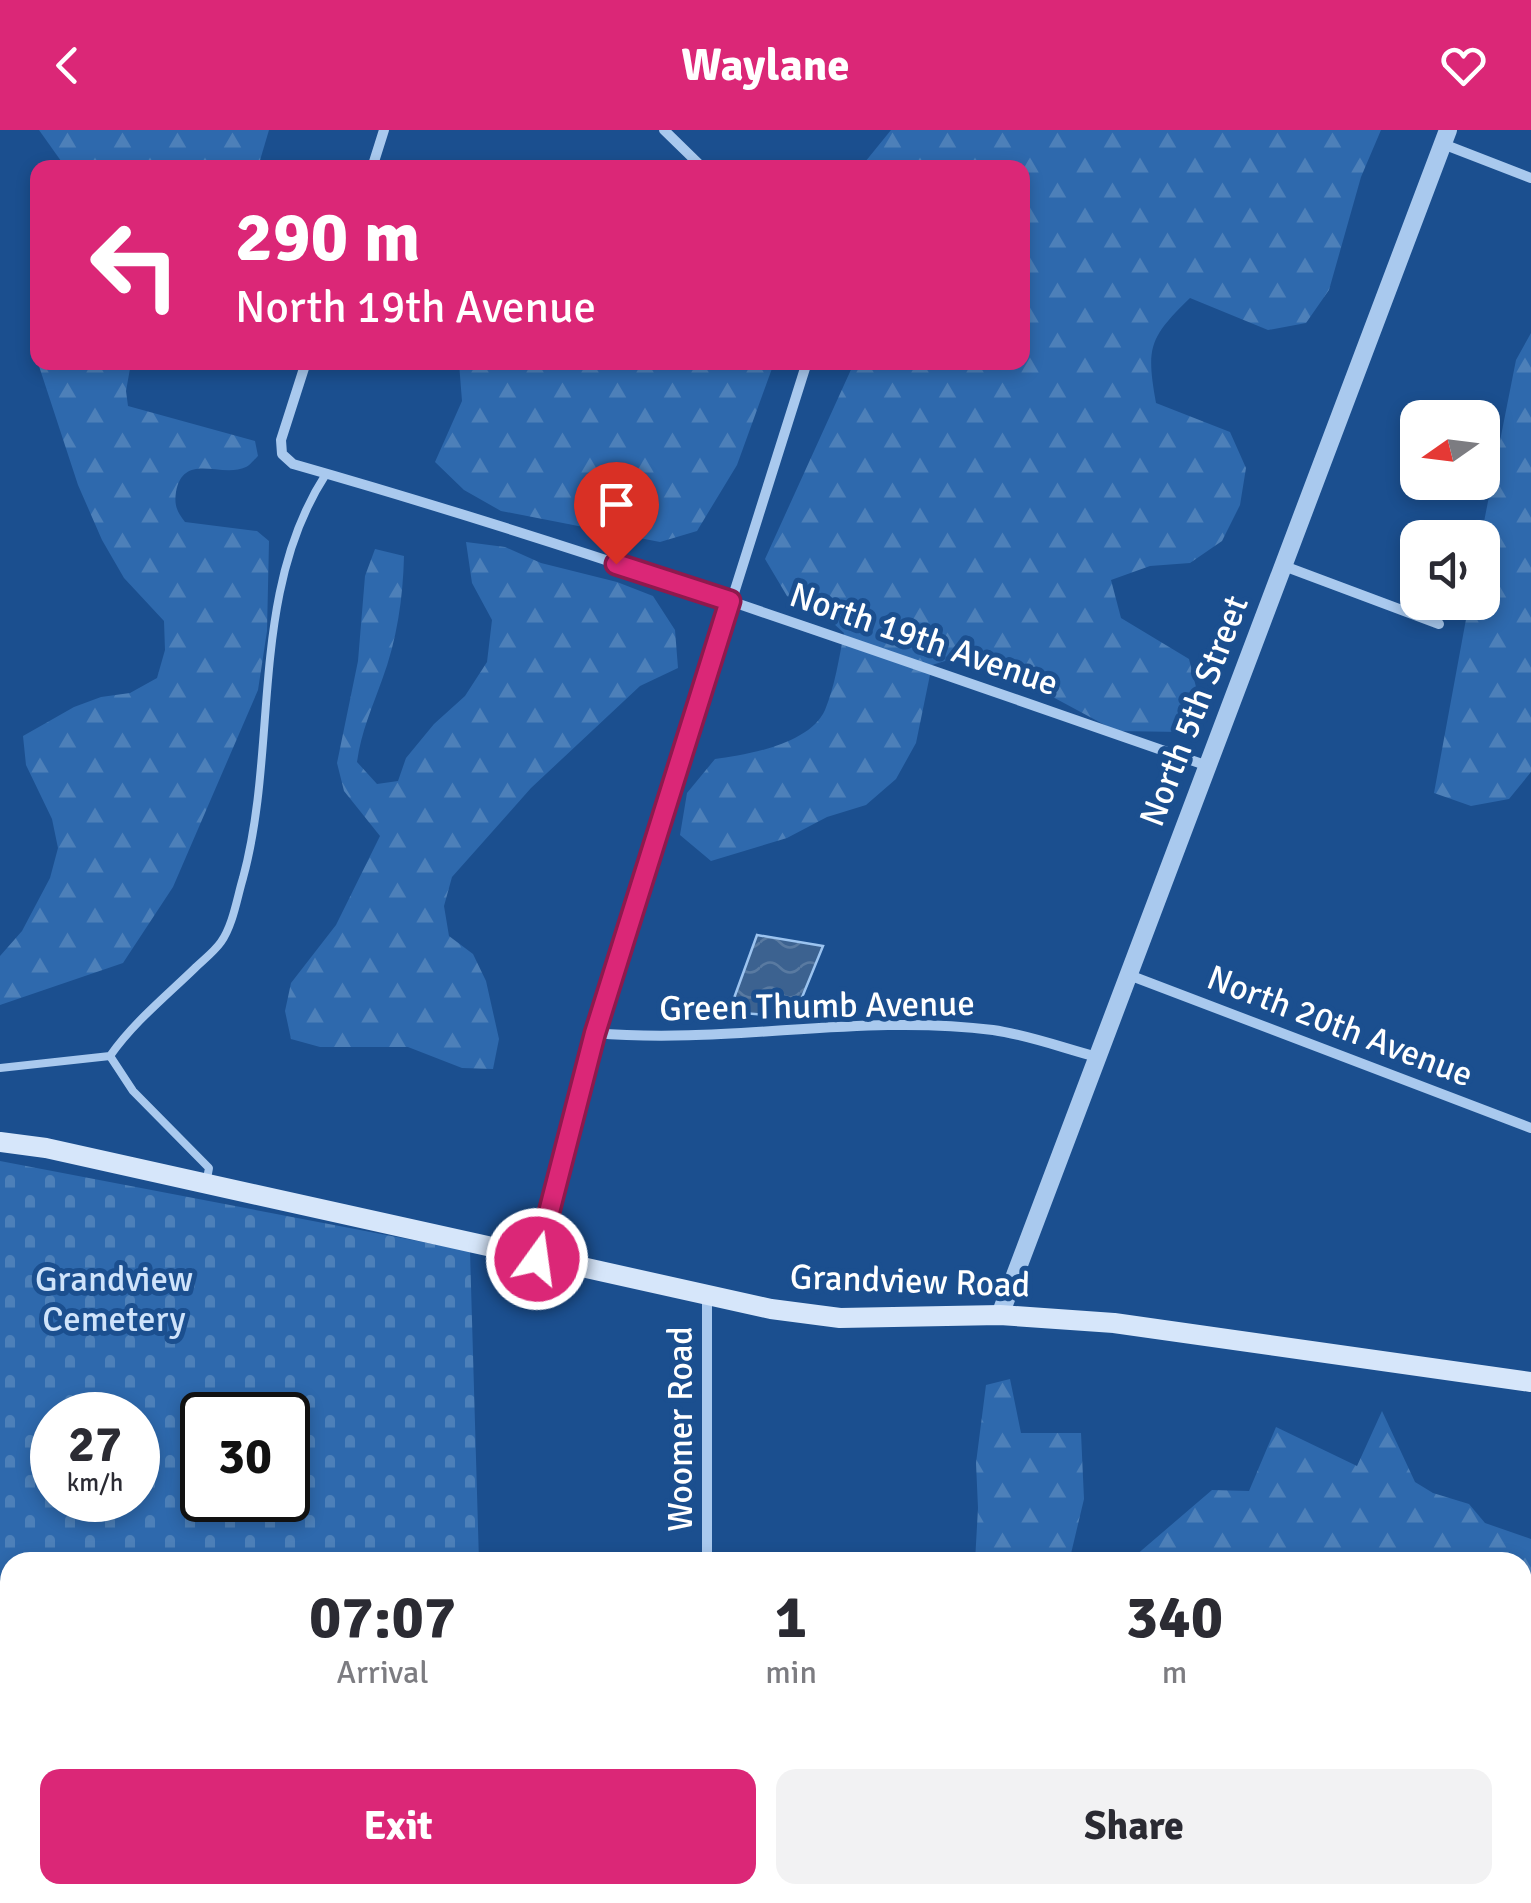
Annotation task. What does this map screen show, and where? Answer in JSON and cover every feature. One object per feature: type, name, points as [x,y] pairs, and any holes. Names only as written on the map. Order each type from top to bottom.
[{"type":"main road","name":"Grandview Road","points":[[0,1142],[46,1148],[787,1312],[840,1318],[1000,1315],[1114,1323],[1531,1382]]},
{"type":"street","points":[[375,160],[384,130]]},
{"type":"street","points":[[664,130],[695,160]]},
{"type":"street","points":[[1445,137],[1531,178]]},
{"type":"street","name":"North 5th Street","points":[[1000,1315],[1445,137]]},
{"type":"street","name":"North 19th Avenue","points":[[303,370],[281,440],[282,454],[293,464],[730,601],[1208,766]]},
{"type":"street","points":[[537,1259],[595,1033],[804,370]]},
{"type":"street","points":[[1284,566],[1439,624]]},
{"type":"street","name":"North 20th Avenue","points":[[1129,975],[1531,1128]]},
{"type":"street","name":"Green Thumb Avenue","points":[[595,1033],[651,1037],[818,1027],[960,1028],[996,1031],[1097,1057]]},
{"type":"street","name":"Woomer Road","points":[[707,1296],[708,1552]]},
{"type":"lane","points":[[0,1068],[110,1056],[124,1036],[221,943],[234,911],[258,817],[270,645],[291,545],[304,508],[326,474]]},
{"type":"lane","points":[[110,1056],[133,1091],[208,1168],[206,1184]]},
{"type":"green space","points":[[39,130],[269,130],[260,160],[60,160]]},
{"type":"green space","points":[[891,130],[1381,130],[1361,177],[1329,290],[1306,323],[1268,330],[1190,298],[1166,323],[1154,345],[1151,369],[1156,403],[1230,432],[1246,468],[1240,505],[1222,541],[1190,563],[1150,566],[1111,580],[1121,618],[1189,659],[1199,699],[1183,732],[1116,731],[971,653],[932,665],[916,743],[896,779],[866,805],[827,817],[787,838],[711,861],[680,835],[687,793],[715,759],[776,746],[806,731],[825,710],[831,691],[844,633],[823,614],[787,596],[765,559],[851,370],[1030,370],[1030,160],[867,160]]},
{"type":"green space","points":[[1531,333],[1531,772],[1509,799],[1471,806],[1434,793],[1466,620],[1500,620],[1500,520],[1484,520],[1488,500],[1500,500],[1500,441],[1516,360]]},
{"type":"green space","points":[[40,370],[130,370],[128,406],[255,441],[258,456],[246,467],[187,472],[180,480],[175,501],[185,522],[257,531],[269,541],[267,631],[258,690],[173,887],[123,963],[0,1005],[0,956],[22,931],[50,878],[58,848],[52,819],[26,765],[23,736],[74,707],[101,697],[130,693],[157,678],[165,650],[164,621],[124,578],[78,485]]},
{"type":"green space","points":[[460,370],[771,370],[737,465],[697,531],[660,542],[501,511],[464,490],[435,462],[462,401]]},
{"type":"green space","points":[[466,542],[505,547],[541,563],[617,582],[653,596],[675,630],[678,668],[640,686],[531,788],[452,877],[444,906],[449,936],[473,954],[486,981],[499,1039],[493,1069],[462,1068],[408,1047],[320,1047],[291,1039],[285,1011],[291,983],[336,925],[380,836],[344,791],[337,763],[358,661],[365,576],[375,549],[404,556],[395,634],[357,762],[377,784],[398,781],[406,758],[434,724],[465,696],[487,662],[492,620],[472,583]]},
{"type":"green space","name":"Grandview Cemetery","points":[[0,1161],[470,1251],[479,1552],[0,1552]]},
{"type":"green space","points":[[1010,1379],[1021,1433],[1081,1433],[1084,1499],[1071,1552],[976,1552],[976,1463],[986,1385]]},
{"type":"green space","points":[[1382,1411],[1415,1482],[1433,1493],[1469,1504],[1485,1523],[1531,1539],[1531,1552],[1140,1552],[1212,1490],[1249,1491],[1276,1427],[1357,1466]]},
{"type":"water","points":[[757,935],[823,946],[794,1017],[729,1012]]},
{"type":"route","points":[[537,1259],[595,1033],[730,601],[616,564]]}]
